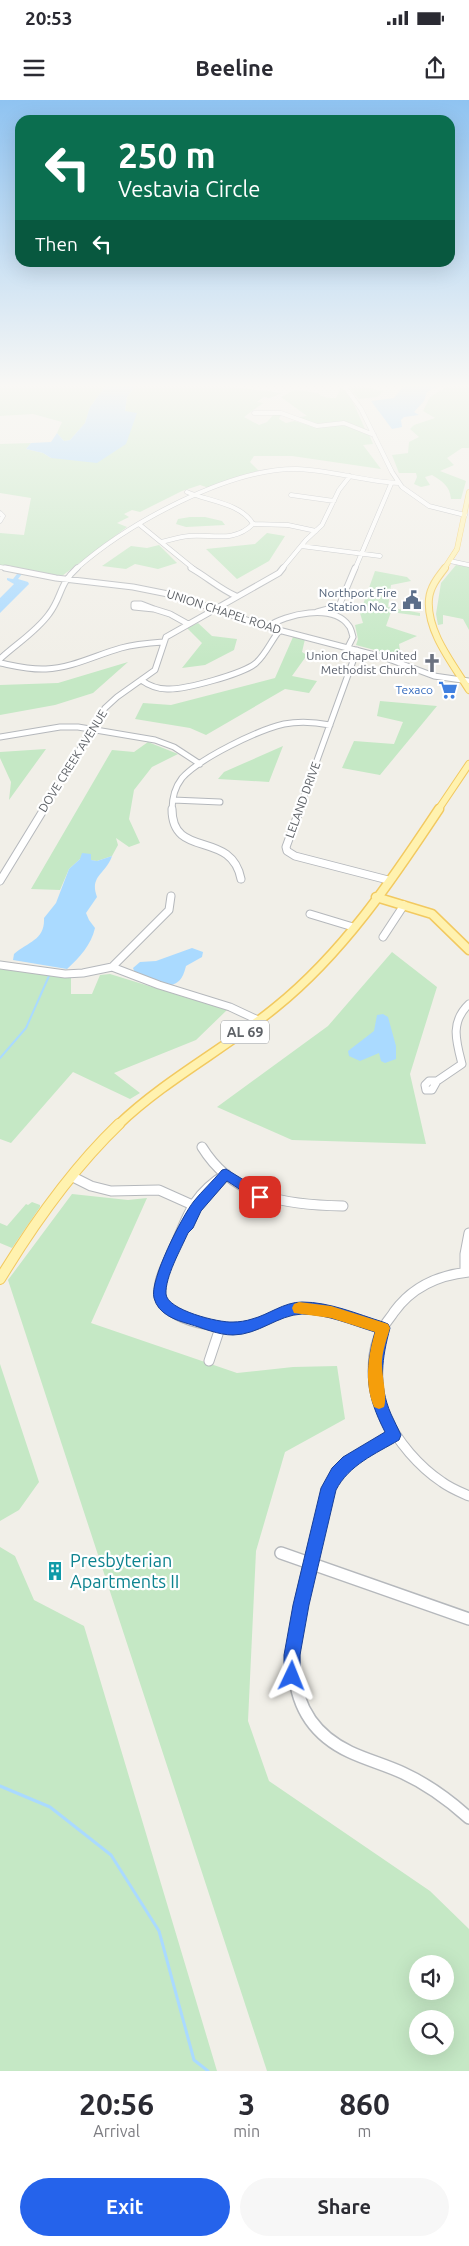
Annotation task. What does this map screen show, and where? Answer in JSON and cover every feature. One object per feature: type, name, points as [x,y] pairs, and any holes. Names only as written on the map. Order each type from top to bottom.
[{"type":"main road","points":[[469,492],[457,548],[432,588],[429,598],[429,609],[440,640],[467,681],[469,690]]},
{"type":"main road","name":"AL 69","points":[[0,1279],[27,1236],[73,1177],[112,1132],[145,1101],[260,1021],[312,975],[376,897],[469,764]]},
{"type":"main road","points":[[376,897],[421,909],[436,917],[469,950]]},
{"type":"street","points":[[0,659],[51,612],[65,579],[115,539],[196,496],[250,476]]},
{"type":"street","points":[[0,663],[29,670],[56,669],[72,666],[136,643],[163,642],[168,635],[236,596],[273,578],[322,525],[350,476],[399,484]]},
{"type":"street","points":[[395,476],[399,484],[429,506],[464,515]]},
{"type":"street","points":[[348,647],[353,640],[353,633],[342,619],[339,606],[391,484]]},
{"type":"street","points":[[187,492],[241,511],[249,516],[253,524]]},
{"type":"street","points":[[290,495],[334,501]]},
{"type":"street","points":[[0,513],[3,518],[0,521]]},
{"type":"street","points":[[161,542],[188,536],[232,537],[247,530],[253,524],[288,525],[316,531]]},
{"type":"street","points":[[140,525],[190,567],[210,579],[224,591],[236,596]]},
{"type":"street","points":[[301,546],[380,556]]},
{"type":"street","points":[[450,561],[469,564]]},
{"type":"street","name":"UNION CHAPEL ROAD","points":[[0,567],[65,579],[159,592],[279,631],[348,647],[442,679],[467,681]]},
{"type":"street","points":[[267,627],[276,620],[288,615],[317,612],[339,606]]},
{"type":"street","points":[[154,609],[170,614],[188,624]]},
{"type":"street","points":[[317,612],[342,619]]},
{"type":"street","points":[[141,680],[158,688],[171,689],[240,671],[253,665],[260,659],[279,631]]},
{"type":"street","name":"DOVE CREEK AVENUE","points":[[0,881],[92,729],[114,698],[158,666],[163,642]]},
{"type":"street","name":"LELAND DRIVE","points":[[357,650],[288,840],[287,851],[300,857],[388,880]]},
{"type":"street","points":[[241,879],[238,864],[230,855],[193,842],[180,833],[172,817],[175,789],[182,778],[200,764],[272,727],[303,722],[330,725]]},
{"type":"street","points":[[0,737],[60,727],[92,729],[155,740],[174,747],[200,764]]},
{"type":"street","points":[[173,800],[220,802]]},
{"type":"street","points":[[112,967],[169,910],[171,896]]},
{"type":"street","points":[[383,937],[404,905]]},
{"type":"street","points":[[310,914],[353,927]]},
{"type":"street","points":[[0,965],[66,974],[83,973],[112,967],[159,985],[230,1007],[260,1021]]},
{"type":"street","points":[[437,1081],[462,1064],[455,1022],[458,1014],[469,1004]]},
{"type":"street","points":[[202,1147],[211,1161],[243,1187],[274,1201],[301,1205],[343,1206]]},
{"type":"street","points":[[226,1174],[194,1205],[188,1224],[183,1230],[162,1278],[159,1292],[160,1299],[164,1305],[176,1314],[220,1328],[233,1329],[252,1326],[286,1311],[301,1308],[331,1312],[383,1328]]},
{"type":"street","points":[[73,1177],[91,1186],[111,1190],[160,1190],[194,1205]]},
{"type":"street","points":[[469,1233],[465,1254],[467,1272],[439,1278],[416,1290],[397,1307],[383,1328],[375,1358],[375,1380],[383,1414],[394,1435],[410,1456],[429,1474],[452,1489],[469,1496]]},
{"type":"street","points":[[209,1361],[220,1328]]},
{"type":"street","points":[[394,1435],[348,1462],[337,1473],[329,1488],[301,1605],[291,1665],[295,1692],[306,1717],[320,1734],[329,1741],[347,1751],[404,1773],[425,1785],[469,1818]]},
{"type":"street","points":[[281,1553],[469,1619]]},
{"type":"green space","points":[[0,476],[244,476],[209,488],[200,485],[182,491],[140,512],[132,510],[124,514],[129,517],[117,523],[127,527],[62,576],[0,566],[0,533],[24,535],[31,498],[0,493]]},
{"type":"green space","points":[[429,476],[425,477],[430,485],[421,487],[414,484],[417,477]]},
{"type":"green space","points":[[433,476],[453,476],[466,481],[461,499],[451,499],[447,487]]},
{"type":"green space","points":[[205,517],[222,521],[225,525],[186,527],[176,524],[178,519]]},
{"type":"green space","points":[[267,533],[285,536],[269,561],[237,579],[206,549],[255,544]]},
{"type":"green space","points":[[159,545],[177,563],[158,569],[135,564],[126,569],[102,566],[131,546],[147,548]]},
{"type":"green space","points":[[456,565],[469,567],[469,630],[463,619],[443,615],[443,624],[438,625],[436,614],[441,583]]},
{"type":"green space","points":[[375,571],[407,577],[411,581],[391,585],[388,607],[420,613],[420,616],[391,612],[386,626],[417,636],[399,644],[401,657],[356,645],[358,639],[355,625],[363,623],[360,613]]},
{"type":"green space","points":[[198,623],[212,636],[237,639],[234,650],[205,665],[182,668],[202,643],[187,628]]},
{"type":"green space","points":[[293,637],[305,639],[302,652],[307,655],[292,676],[317,681],[309,693],[285,689],[206,735],[190,728],[135,719],[143,703],[171,705],[275,678]]},
{"type":"green space","points":[[128,662],[93,693],[55,705],[0,715],[0,685],[58,683]]},
{"type":"green space","points":[[380,701],[437,706],[380,775],[342,768],[354,741],[394,744],[403,722],[377,716]]},
{"type":"green space","points":[[148,742],[178,754],[152,767],[134,790],[129,819],[140,843],[129,847],[116,838],[118,845],[112,856],[97,861],[80,859],[69,869],[60,890],[31,889],[112,750],[134,752]]},
{"type":"green space","points":[[283,746],[269,782],[218,779],[224,772]]},
{"type":"green space","points":[[46,749],[9,800],[11,782],[0,758],[0,752]]},
{"type":"green space","points":[[392,952],[437,987],[410,1074],[426,1144],[292,1140],[217,1107],[328,1026]]},
{"type":"green space","points":[[0,969],[71,978],[71,994],[92,994],[100,975],[110,974],[227,1010],[196,1040],[114,1073],[140,1093],[130,1099],[73,1072],[11,1143],[0,1139]]},
{"type":"green space","points":[[72,1194],[128,1200],[147,1198],[91,1323],[237,1373],[293,1367],[337,1366],[345,1419],[285,1452],[256,1551],[248,1721],[269,1781],[430,1891],[469,1929],[469,2071],[267,2071],[8,1280]]},
{"type":"green space","points":[[32,1202],[40,1205],[40,1207],[12,1248],[0,1243],[0,1223],[7,1226],[26,1204],[28,1205]]},
{"type":"green space","points":[[0,1364],[39,1482],[19,1510],[0,1521]]},
{"type":"green space","points":[[0,1547],[15,1556],[34,1600],[84,1626],[217,2071],[0,2071]]},
{"type":"water","points":[[17,574],[22,574],[18,579],[29,584],[0,613],[0,598],[14,584],[7,580],[7,578],[13,579]]},
{"type":"water","points":[[82,853],[91,854],[91,860],[97,861],[112,856],[95,884],[97,897],[86,913],[95,928],[88,945],[67,969],[13,960],[14,954],[39,936],[44,925],[44,918],[56,903],[69,869],[80,859]]},
{"type":"water","points":[[192,948],[203,952],[202,957],[186,966],[181,979],[172,985],[168,986],[135,973],[133,968],[140,962],[156,961]]},
{"type":"water","points":[[383,1014],[388,1017],[396,1046],[396,1059],[385,1063],[381,1061],[379,1053],[360,1061],[349,1056],[348,1051],[374,1031],[377,1015]]},
{"type":"waterway","points":[[0,1058],[26,1028],[49,976]]},
{"type":"waterway","points":[[0,1786],[50,1807],[111,1855],[159,1931],[194,2060],[208,2071]]},
{"type":"slow traffic","points":[[299,1308],[331,1312],[383,1328],[377,1348],[374,1369],[379,1402]]},
{"type":"place","name":"Northport Fire Station No. 2","points":[[412,600]]},
{"type":"place","name":"Union Chapel United Methodist Church","points":[[432,663]]},
{"type":"place","name":"Texaco","points":[[448,690]]},
{"type":"place","name":"Presbyterian Apartments II","points":[[55,1571]]},
{"type":"route","points":[[260,1197],[226,1174],[197,1207],[183,1230],[162,1278],[159,1292],[160,1299],[164,1305],[176,1314],[220,1328],[233,1329],[252,1326],[286,1311],[301,1308],[331,1312],[383,1328],[375,1358],[376,1391],[383,1414],[394,1435],[348,1462],[332,1480],[324,1504],[301,1605],[292,1655],[292,1676]]}]
